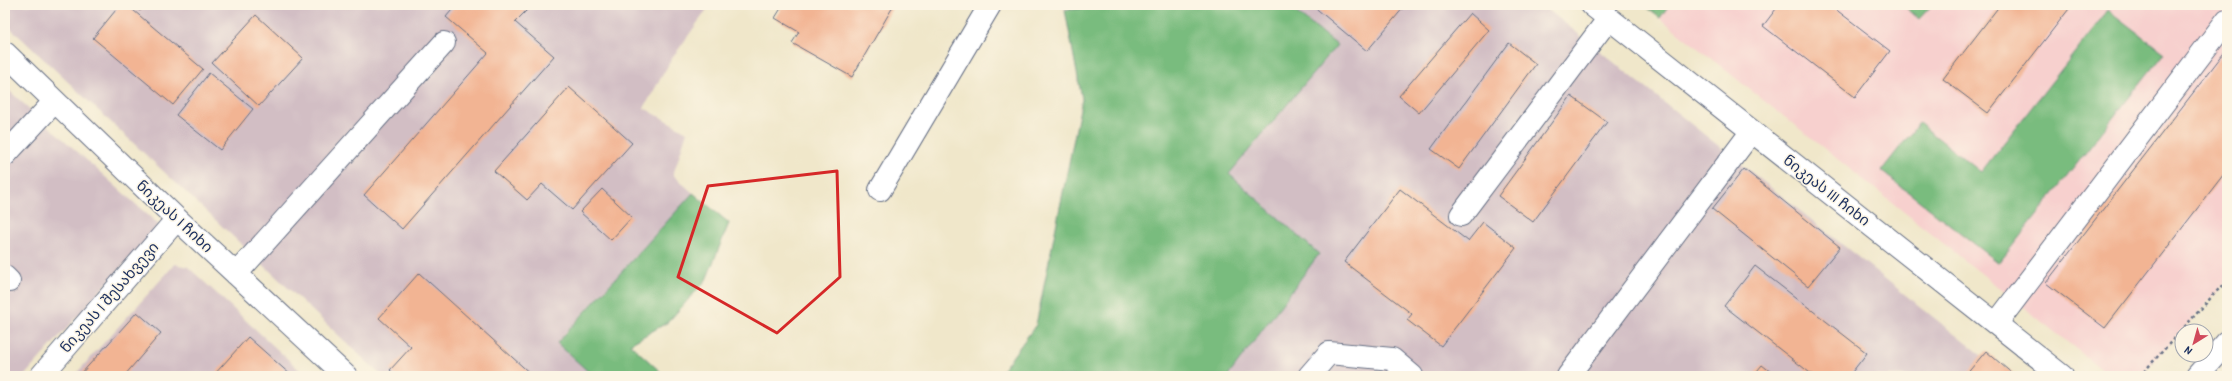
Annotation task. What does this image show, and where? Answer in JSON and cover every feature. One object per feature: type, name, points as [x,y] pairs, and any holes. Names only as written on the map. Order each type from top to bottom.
[{"type":"street","points":[[880,190],[990,5]]},
{"type":"street","name":"ნიკეას III ჩიხი","points":[[1592,5],[2062,376]]},
{"type":"street","points":[[1461,215],[1609,18]]},
{"type":"street","points":[[1996,324],[2227,20]]},
{"type":"street","points":[[236,274],[444,43]]},
{"type":"street","name":"ნიკეას I ჩიხი","points":[[5,53],[337,373]]},
{"type":"street","points":[[5,156],[56,101]]},
{"type":"street","points":[[1568,376],[1752,131]]},
{"type":"street","name":"ნიკეას I შესახვევი","points":[[41,376],[177,219]]},
{"type":"street","points":[[2197,376],[2227,342]]},
{"type":"street","points":[[1309,376],[1330,352],[1392,359],[1412,376]]},
{"type":"path","points":[[2140,376],[2227,280]]},
{"type":"highlighted area","points":[[837,171],[840,277],[777,333],[678,277],[708,186]]},
{"type":"shaded area","points":[[5,5],[710,5],[671,60],[644,108],[687,132],[673,175],[693,193],[557,342],[593,376],[382,376],[5,23]]},
{"type":"shaded area","points":[[1063,5],[1100,5],[1098,7],[1065,10]]},
{"type":"shaded area","points":[[1287,5],[1542,5],[2007,376],[1228,376],[1318,254],[1229,174],[1337,45]]},
{"type":"shaded area","points":[[1669,5],[1903,5],[1919,19],[1932,5],[2227,5],[2227,281],[2189,323],[2174,323],[2174,339],[2140,376],[2110,376],[1660,18]],"holes":[[[2108,10],[2163,53],[1999,263],[1919,123],[1981,172]]]},
{"type":"shaded area","points":[[5,87],[159,225],[24,376],[5,376]]},
{"type":"shaded area","points":[[175,264],[188,267],[306,376],[74,376]]},
{"type":"green space","points":[[1100,5],[1287,5],[1337,45],[1229,174],[1319,254],[1228,376],[998,376],[1036,325],[1082,99],[1065,10],[1098,7]]},
{"type":"green space","points":[[1643,5],[1669,5],[1660,18]]},
{"type":"green space","points":[[1903,5],[1932,5],[1919,19]]},
{"type":"green space","points":[[2108,10],[2164,53],[1999,263],[1881,171],[1919,123],[1981,172]]},
{"type":"green space","points":[[693,193],[729,223],[706,280],[668,322],[630,344],[665,376],[593,376],[557,343]]},
{"type":"building","points":[[120,5],[127,5],[203,69],[173,105],[93,38]]},
{"type":"building","points":[[133,5],[145,5],[140,11]]},
{"type":"building","points":[[456,5],[524,5],[528,9],[515,22],[554,56],[402,229],[364,195],[488,53],[446,17]]},
{"type":"building","points":[[783,5],[894,5],[852,77],[792,43],[799,32],[775,18]]},
{"type":"building","points":[[1312,5],[1401,5],[1404,7],[1367,51]]},
{"type":"building","points":[[1779,5],[1830,5],[1890,51],[1855,97],[1763,26]]},
{"type":"building","points":[[2000,5],[2072,5],[1988,113],[1943,79]]},
{"type":"building","points":[[1470,13],[1489,30],[1419,113],[1399,96]]},
{"type":"building","points":[[256,15],[303,58],[259,106],[212,63]]},
{"type":"building","points":[[1509,43],[1536,64],[1459,169],[1431,149]]},
{"type":"building","points":[[2227,49],[2227,170],[2105,328],[2046,283]]},
{"type":"building","points":[[209,73],[253,109],[220,150],[176,115]]},
{"type":"building","points":[[569,87],[632,143],[572,210],[542,184],[527,200],[494,171]]},
{"type":"building","points":[[1571,96],[1607,122],[1533,222],[1498,196]]},
{"type":"building","points":[[1744,169],[1840,247],[1808,286],[1712,209]]},
{"type":"building","points":[[602,189],[632,217],[611,240],[580,212]]},
{"type":"building","points":[[1400,189],[1468,241],[1483,222],[1516,248],[1441,346],[1407,320],[1412,314],[1344,262]]},
{"type":"building","points":[[1755,266],[1867,353],[1849,376],[1814,376],[1724,306]]},
{"type":"building","points":[[419,273],[533,376],[396,376],[390,370],[411,347],[379,318]]},
{"type":"building","points":[[137,312],[161,333],[124,376],[79,376]]},
{"type":"building","points":[[248,337],[292,376],[213,376]]},
{"type":"building","points":[[1986,351],[2015,376],[1965,376]]},
{"type":"building","points":[[1762,365],[1776,376],[1753,376]]}]
